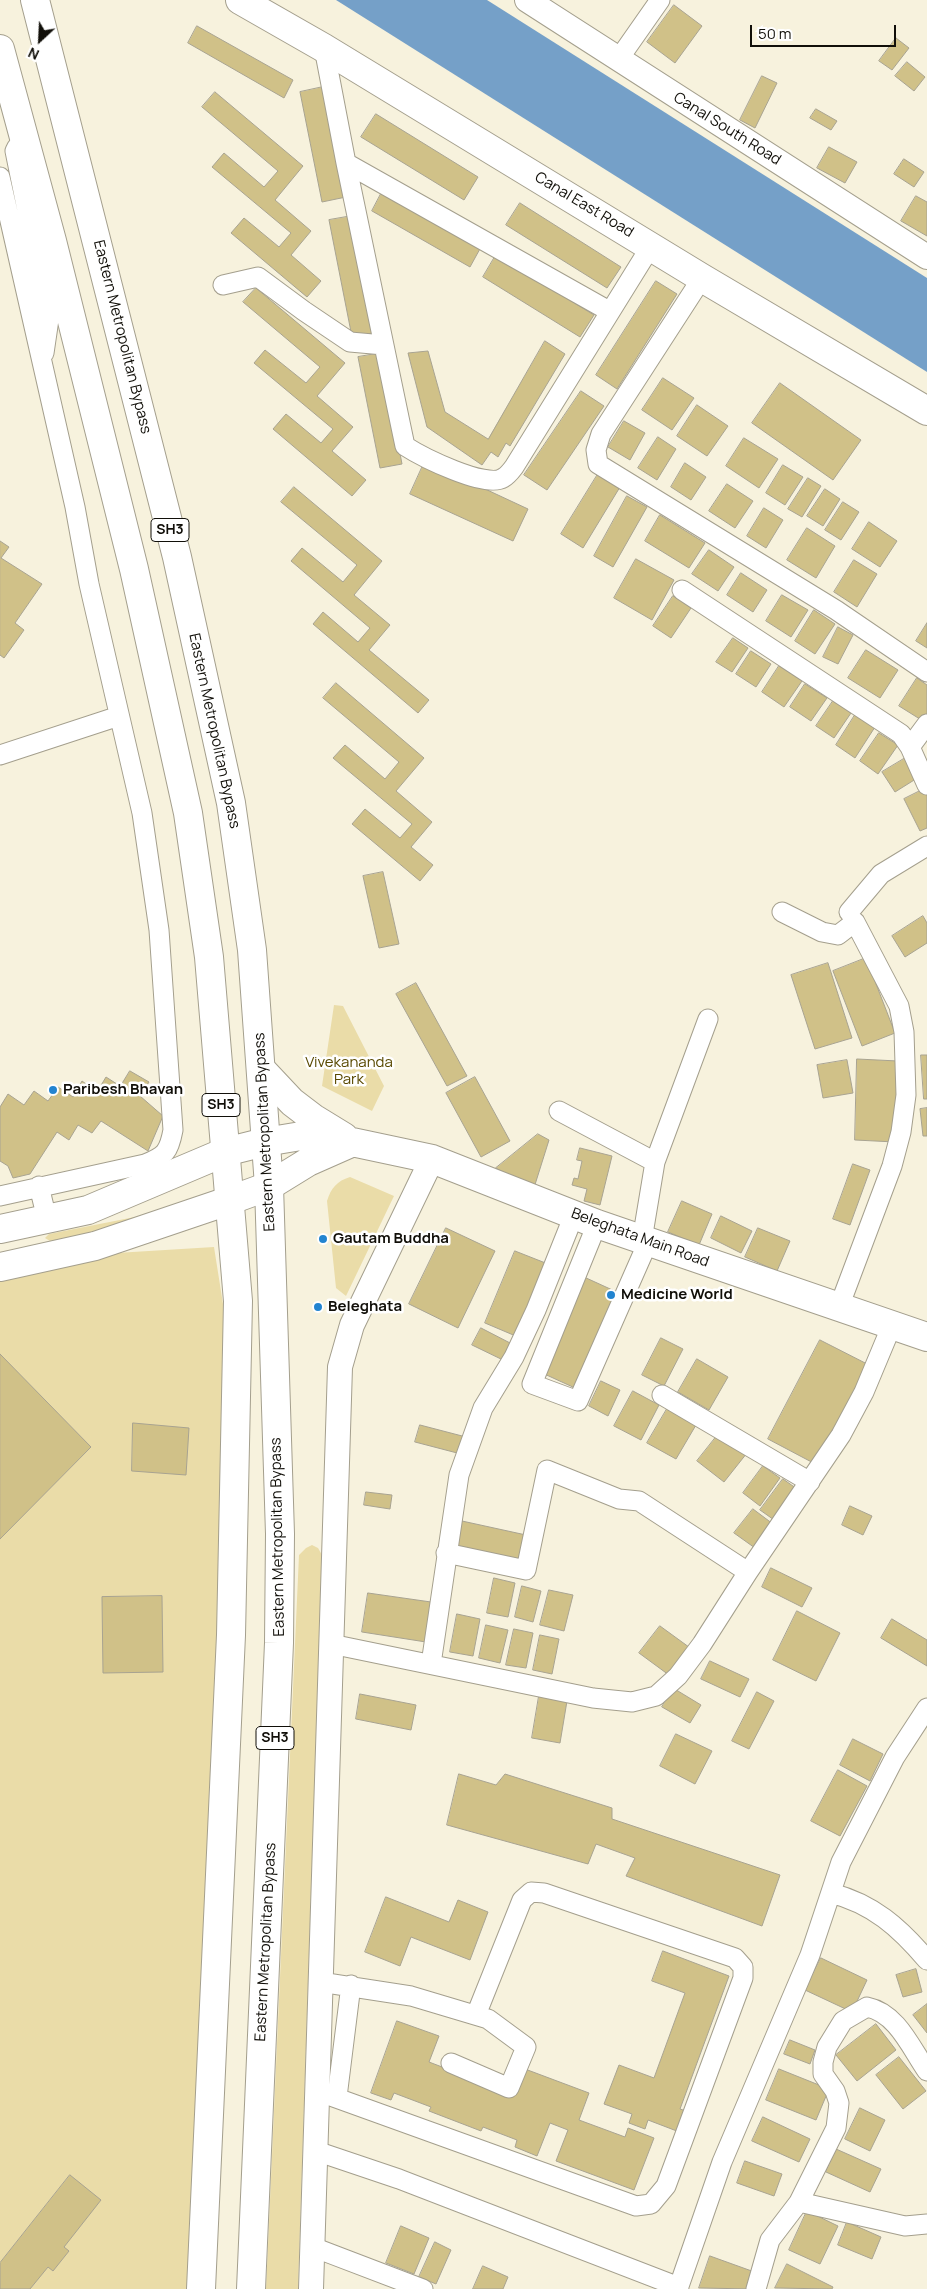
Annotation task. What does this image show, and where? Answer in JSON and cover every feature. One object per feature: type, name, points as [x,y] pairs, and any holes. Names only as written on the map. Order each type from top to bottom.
[{"type":"main road","name":"Eastern Metropolitan Bypass","points":[[35,0],[174,548],[231,803],[252,950],[269,1186],[280,1534],[279,1643],[251,2289]]},
{"type":"main road","name":"Canal East Road","points":[[240,0],[324,48],[702,278],[927,411]]},
{"type":"main road","name":"SH3","points":[[0,49],[52,241],[134,569],[188,813],[209,957],[228,1201],[238,1302],[231,1635],[201,2289]]},
{"type":"main road","points":[[261,1069],[292,1102],[313,1118],[352,1142]]},
{"type":"main road","points":[[0,1229],[88,1210],[225,1152],[265,1142],[301,1136],[352,1142]]},
{"type":"main road","points":[[0,1267],[95,1246],[228,1201],[269,1186],[308,1162],[352,1142]]},
{"type":"main road","name":"Beleghata Main Road","points":[[352,1142],[432,1159],[645,1241],[927,1337]]},
{"type":"street","name":"Canal South Road","points":[[527,0],[927,257]]},
{"type":"street","points":[[618,60],[660,0]]},
{"type":"street","points":[[324,48],[405,446],[420,455],[486,481],[502,479],[514,467],[651,246]]},
{"type":"street","points":[[23,133],[15,151],[49,319],[42,364]]},
{"type":"street","points":[[346,163],[609,311]]},
{"type":"street","points":[[0,177],[142,813],[159,930],[173,1130],[170,1145],[162,1157],[145,1164],[38,1186],[0,1196]]},
{"type":"street","points":[[223,285],[258,277],[350,342],[384,345]]},
{"type":"street","points":[[702,278],[601,434],[596,450],[598,464],[836,610],[927,672]]},
{"type":"street","points":[[682,590],[901,734],[910,747],[927,785]]},
{"type":"street","points":[[0,755],[119,716]]},
{"type":"street","points":[[910,747],[927,724]]},
{"type":"street","points":[[849,912],[881,874],[927,846]]},
{"type":"street","points":[[782,912],[822,932],[838,935],[855,922],[899,1006],[904,1032],[906,1095],[901,1132],[892,1166],[840,1307]]},
{"type":"street","points":[[585,1219],[532,1384],[578,1401],[645,1241],[655,1162],[708,1018]]},
{"type":"street","points":[[559,1111],[655,1162]]},
{"type":"street","points":[[327,2094],[320,1982],[340,1367],[352,1325],[432,1159]]},
{"type":"street","points":[[38,1186],[47,1219]]},
{"type":"street","points":[[431,1664],[459,1475],[483,1408],[514,1357],[585,1219]]},
{"type":"street","points":[[331,1644],[593,1698],[632,1702],[656,1696],[678,1676],[696,1652],[841,1435],[864,1392],[892,1325]]},
{"type":"street","points":[[662,1395],[810,1482]]},
{"type":"street","points":[[446,1553],[526,1570],[547,1470],[619,1500],[639,1501],[748,1572]]},
{"type":"street","points":[[316,2151],[399,2179],[679,2288],[722,2162],[810,1955],[841,1862],[890,1766],[927,1708]]},
{"type":"street","points":[[327,2094],[636,2206],[651,2204],[666,2186],[744,1978],[743,1967],[735,1958],[544,1893],[531,1892],[522,1900],[476,2015]]},
{"type":"street","points":[[831,1892],[855,1899],[881,1914],[927,1960]]},
{"type":"street","points":[[320,1982],[351,1985],[411,1996],[476,2015],[488,2019],[526,2048],[509,2088],[451,2063]]},
{"type":"street","points":[[311,2289],[316,2151],[351,1985]]},
{"type":"street","points":[[756,2289],[770,2240],[799,2202],[836,2128],[839,2104],[835,2091],[823,2074],[823,2062],[827,2047],[843,2022],[867,2008],[876,2009],[888,2015],[927,2071]]},
{"type":"street","points":[[799,2202],[904,2226],[927,2224]]},
{"type":"street","points":[[312,2247],[423,2289]]},
{"type":"green space","name":"Vivekananda Park","points":[[334,1005],[343,1006],[384,1086],[372,1111],[322,1086]]},
{"type":"green space","points":[[350,1177],[394,1196],[346,1296],[336,1288],[327,1201],[330,1192],[335,1186]]},
{"type":"green space","points":[[145,1215],[146,1223],[50,1241],[45,1238],[49,1234]]},
{"type":"green space","points":[[214,1247],[223,1304],[225,1526],[192,2289],[0,2289],[0,1278],[100,1254]]},
{"type":"green space","points":[[312,1545],[318,1548],[322,1555],[298,2289],[266,2289],[299,1555]]},
{"type":"water","points":[[336,0],[487,0],[927,278],[927,372]]},
{"type":"building","points":[[674,5],[702,26],[675,63],[647,42]]},
{"type":"building","points":[[197,26],[293,80],[284,98],[188,43]]},
{"type":"building","points":[[896,38],[909,48],[892,70],[879,61]]},
{"type":"building","points":[[907,62],[925,77],[914,91],[895,76]]},
{"type":"building","points":[[762,76],[777,83],[755,128],[740,120]]},
{"type":"building","points":[[323,87],[346,197],[322,202],[300,92]]},
{"type":"building","points":[[215,92],[303,166],[275,200],[311,231],[291,255],[321,281],[307,297],[231,233],[244,218],[279,247],[291,233],[212,167],[224,153],[264,187],[278,171],[202,107]]},
{"type":"building","points":[[816,109],[837,121],[831,130],[810,118]]},
{"type":"building","points":[[376,114],[478,177],[464,200],[361,137]]},
{"type":"building","points":[[829,147],[857,162],[845,183],[817,168]]},
{"type":"building","points":[[904,159],[924,172],[914,187],[894,174]]},
{"type":"building","points":[[383,190],[481,247],[470,267],[372,211]]},
{"type":"building","points":[[916,196],[927,202],[927,236],[901,221]]},
{"type":"building","points":[[520,203],[621,267],[607,288],[506,225]]},
{"type":"building","points":[[352,216],[375,333],[352,337],[329,220]]},
{"type":"building","points":[[496,255],[594,315],[580,337],[483,277]]},
{"type":"building","points":[[656,281],[677,294],[617,389],[596,375]]},
{"type":"building","points":[[256,288],[345,363],[317,396],[353,427],[332,451],[366,480],[352,496],[273,429],[286,414],[321,443],[333,429],[254,363],[265,350],[306,383],[320,367],[243,302]]},
{"type":"building","points":[[545,341],[565,354],[510,446],[506,443],[498,457],[491,452],[482,465],[427,427],[408,353],[428,351],[445,412],[488,439]]},
{"type":"building","points":[[381,353],[402,464],[380,468],[358,357]]},
{"type":"building","points":[[663,378],[694,398],[672,430],[642,410]]},
{"type":"building","points":[[780,383],[861,440],[833,480],[752,423]]},
{"type":"building","points":[[581,391],[604,406],[547,490],[524,475]]},
{"type":"building","points":[[697,405],[728,426],[707,456],[677,436]]},
{"type":"building","points":[[624,421],[645,433],[630,460],[608,447]]},
{"type":"building","points":[[658,437],[676,449],[657,480],[638,468]]},
{"type":"building","points":[[744,438],[778,459],[759,488],[726,466]]},
{"type":"building","points":[[425,461],[528,509],[513,541],[410,494]]},
{"type":"building","points":[[685,463],[706,477],[691,500],[671,487]]},
{"type":"building","points":[[783,465],[803,477],[785,505],[766,493]]},
{"type":"building","points":[[598,474],[620,487],[583,548],[561,534]]},
{"type":"building","points":[[808,478],[821,486],[802,517],[788,509]]},
{"type":"building","points":[[727,484],[753,501],[735,528],[709,511]]},
{"type":"building","points":[[294,487],[382,561],[354,595],[390,625],[369,650],[429,700],[418,713],[313,624],[323,612],[358,642],[370,628],[291,561],[302,548],[343,582],[357,565],[281,502]]},
{"type":"building","points":[[825,489],[840,499],[823,526],[807,516]]},
{"type":"building","points":[[627,496],[647,507],[613,567],[594,556]]},
{"type":"building","points":[[843,502],[859,512],[841,540],[825,530]]},
{"type":"building","points":[[764,508],[783,520],[766,548],[747,536]]},
{"type":"building","points":[[660,515],[705,543],[689,568],[645,541]]},
{"type":"building","points":[[869,522],[897,541],[880,567],[852,549]]},
{"type":"building","points":[[807,528],[835,546],[816,578],[787,560]]},
{"type":"building","points":[[0,541],[9,547],[1,558],[42,584],[15,623],[24,630],[4,658],[0,655]]},
{"type":"building","points":[[709,550],[734,567],[718,591],[692,574]]},
{"type":"building","points":[[636,559],[674,580],[652,620],[614,598]]},
{"type":"building","points":[[854,560],[877,574],[857,607],[834,592]]},
{"type":"building","points":[[741,573],[767,590],[753,612],[727,595]]},
{"type":"building","points":[[782,595],[808,610],[791,637],[766,621]]},
{"type":"building","points":[[673,596],[691,608],[671,638],[653,626]]},
{"type":"building","points":[[814,610],[835,624],[815,654],[795,641]]},
{"type":"building","points":[[927,623],[927,648],[916,641]]},
{"type":"building","points":[[838,627],[853,635],[838,664],[823,657]]},
{"type":"building","points":[[733,638],[748,648],[732,672],[716,662]]},
{"type":"building","points":[[866,650],[898,670],[880,698],[848,678]]},
{"type":"building","points":[[751,651],[771,664],[756,687],[736,674]]},
{"type":"building","points":[[779,666],[802,681],[784,707],[762,692]]},
{"type":"building","points":[[917,678],[927,685],[927,715],[923,721],[899,706]]},
{"type":"building","points":[[336,683],[424,758],[396,791],[432,822],[411,847],[433,865],[420,881],[352,824],[365,809],[400,838],[412,824],[333,758],[345,745],[385,779],[399,762],[323,698]]},
{"type":"building","points":[[805,684],[827,698],[811,721],[790,707]]},
{"type":"building","points":[[833,701],[851,713],[834,738],[816,726]]},
{"type":"building","points":[[855,715],[875,727],[855,758],[836,745]]},
{"type":"building","points":[[879,733],[898,745],[878,774],[860,761]]},
{"type":"building","points":[[907,757],[919,777],[895,792],[882,772]]},
{"type":"building","points":[[924,789],[927,795],[927,828],[920,831],[904,799]]},
{"type":"building","points":[[383,872],[399,944],[379,948],[363,876]]},
{"type":"building","points":[[923,916],[927,923],[927,943],[905,957],[892,936]]},
{"type":"building","points":[[866,958],[895,1033],[862,1046],[833,971]]},
{"type":"building","points":[[828,963],[852,1038],[815,1049],[791,975]]},
{"type":"building","points":[[416,983],[467,1076],[447,1086],[396,994]]},
{"type":"building","points":[[921,1055],[927,1055],[927,1099],[924,1099]]},
{"type":"building","points":[[857,1059],[898,1061],[895,1142],[855,1140]]},
{"type":"building","points":[[847,1060],[853,1093],[823,1098],[817,1065]]},
{"type":"building","points":[[130,1071],[149,1082],[140,1096],[163,1116],[148,1151],[101,1121],[92,1133],[78,1125],[69,1140],[57,1132],[30,1174],[13,1178],[8,1166],[0,1161],[0,1107],[8,1094],[24,1105],[34,1091],[48,1101],[58,1087],[73,1097],[82,1081],[97,1092],[106,1077],[120,1086]]},
{"type":"building","points":[[475,1077],[510,1141],[481,1157],[446,1093]]},
{"type":"building","points":[[927,1108],[927,1136],[923,1136],[920,1109]]},
{"type":"building","points":[[538,1134],[549,1140],[533,1191],[496,1168]]},
{"type":"building","points":[[580,1148],[612,1156],[600,1205],[584,1201],[587,1189],[572,1185],[574,1178],[578,1179],[582,1161],[577,1160]]},
{"type":"building","points":[[853,1164],[870,1170],[850,1225],[833,1219]]},
{"type":"building","points":[[682,1201],[712,1214],[699,1245],[668,1232]]},
{"type":"building","points":[[721,1216],[752,1231],[741,1253],[711,1238]]},
{"type":"building","points":[[446,1228],[495,1251],[458,1328],[409,1304]]},
{"type":"building","points":[[758,1228],[790,1241],[777,1271],[745,1257]]},
{"type":"building","points":[[515,1251],[548,1264],[518,1337],[485,1323]]},
{"type":"building","points":[[584,1277],[619,1293],[575,1388],[540,1372]]},
{"type":"building","points":[[481,1328],[512,1344],[503,1360],[472,1345]]},
{"type":"building","points":[[661,1338],[683,1349],[664,1386],[642,1375]]},
{"type":"building","points":[[820,1340],[873,1367],[821,1467],[768,1439]]},
{"type":"building","points":[[0,1354],[91,1447],[0,1539]]},
{"type":"building","points":[[697,1359],[728,1377],[709,1410],[678,1392]]},
{"type":"building","points":[[601,1381],[620,1390],[608,1416],[589,1406]]},
{"type":"building","points":[[633,1391],[659,1405],[641,1440],[614,1426]]},
{"type":"building","points":[[667,1409],[696,1425],[676,1459],[647,1443]]},
{"type":"building","points":[[133,1423],[189,1428],[186,1475],[132,1471]]},
{"type":"building","points":[[420,1425],[466,1437],[461,1454],[415,1442]]},
{"type":"building","points":[[720,1432],[747,1453],[724,1482],[697,1461]]},
{"type":"building","points":[[763,1466],[780,1478],[760,1506],[743,1493]]},
{"type":"building","points":[[783,1479],[800,1491],[777,1522],[760,1510]]},
{"type":"building","points":[[366,1492],[392,1495],[390,1509],[364,1505]]},
{"type":"building","points":[[850,1506],[872,1516],[863,1535],[842,1525]]},
{"type":"building","points":[[753,1509],[773,1524],[755,1548],[734,1533]]},
{"type":"building","points":[[462,1521],[526,1535],[520,1560],[457,1546]]},
{"type":"building","points":[[771,1568],[812,1588],[802,1607],[762,1587]]},
{"type":"building","points":[[494,1578],[515,1583],[508,1617],[487,1613]]},
{"type":"building","points":[[522,1586],[541,1591],[533,1622],[515,1617]]},
{"type":"building","points":[[549,1590],[573,1595],[564,1631],[540,1625]]},
{"type":"building","points":[[368,1593],[431,1602],[426,1642],[362,1632]]},
{"type":"building","points":[[162,1596],[163,1672],[103,1673],[102,1597]]},
{"type":"building","points":[[797,1611],[840,1633],[816,1681],[773,1660]]},
{"type":"building","points":[[457,1614],[480,1619],[473,1656],[450,1652]]},
{"type":"building","points":[[892,1619],[927,1640],[927,1666],[881,1638]]},
{"type":"building","points":[[486,1625],[508,1630],[500,1663],[479,1658]]},
{"type":"building","points":[[660,1626],[693,1650],[673,1678],[639,1653]]},
{"type":"building","points":[[514,1629],[533,1633],[526,1668],[506,1665]]},
{"type":"building","points":[[540,1635],[559,1639],[552,1674],[533,1670]]},
{"type":"building","points":[[710,1661],[749,1679],[740,1697],[701,1679]]},
{"type":"building","points":[[673,1688],[701,1705],[690,1723],[662,1707]]},
{"type":"building","points":[[540,1690],[568,1695],[560,1743],[532,1738]]},
{"type":"building","points":[[757,1692],[774,1701],[749,1749],[732,1741]]},
{"type":"building","points":[[360,1694],[416,1705],[411,1730],[356,1719]]},
{"type":"building","points":[[676,1734],[712,1751],[695,1784],[660,1766]]},
{"type":"building","points":[[853,1739],[883,1754],[870,1781],[840,1765]]},
{"type":"building","points":[[838,1770],[867,1786],[840,1836],[811,1821]]},
{"type":"building","points":[[459,1774],[496,1785],[505,1774],[612,1808],[612,1819],[780,1875],[762,1926],[626,1876],[635,1858],[596,1844],[588,1864],[447,1825]]},
{"type":"building","points":[[386,1897],[449,1922],[458,1900],[488,1912],[470,1960],[411,1937],[400,1966],[365,1952]]},
{"type":"building","points":[[663,1951],[729,1976],[680,2109],[689,2112],[682,2133],[648,2120],[645,2129],[629,2123],[632,2114],[604,2104],[619,2065],[654,2078],[685,1993],[652,1981]]},
{"type":"building","points":[[821,1958],[867,1980],[852,2012],[805,1990]]},
{"type":"building","points":[[916,1969],[922,1992],[903,1997],[896,1975]]},
{"type":"building","points":[[927,2004],[927,2033],[913,2015]]},
{"type":"building","points":[[397,2021],[439,2036],[429,2062],[515,2095],[525,2069],[589,2093],[579,2120],[625,2137],[628,2128],[654,2138],[634,2190],[556,2161],[568,2130],[550,2123],[537,2156],[515,2147],[517,2140],[483,2127],[481,2131],[429,2111],[431,2107],[394,2093],[391,2100],[371,2093]]},
{"type":"building","points":[[876,2024],[896,2050],[857,2081],[836,2055]]},
{"type":"building","points":[[790,2040],[815,2050],[810,2064],[784,2054]]},
{"type":"building","points":[[899,2057],[926,2091],[903,2109],[876,2075]]},
{"type":"building","points":[[779,2069],[829,2089],[816,2120],[766,2100]]},
{"type":"building","points":[[860,2108],[885,2120],[870,2151],[845,2139]]},
{"type":"building","points":[[763,2117],[810,2139],[799,2162],[752,2141]]},
{"type":"building","points":[[836,2149],[881,2169],[870,2192],[826,2172]]},
{"type":"building","points":[[745,2161],[782,2174],[774,2196],[737,2183]]},
{"type":"building","points":[[70,2175],[101,2200],[64,2247],[69,2251],[53,2271],[48,2267],[30,2289],[0,2289],[0,2263]]},
{"type":"building","points":[[807,2211],[838,2226],[820,2264],[789,2250]]},
{"type":"building","points":[[847,2222],[881,2237],[872,2259],[838,2245]]},
{"type":"building","points":[[401,2226],[429,2238],[414,2274],[386,2263]]},
{"type":"building","points":[[435,2242],[451,2250],[436,2284],[419,2277]]},
{"type":"building","points":[[710,2256],[760,2274],[754,2289],[699,2288]]},
{"type":"building","points":[[787,2264],[833,2287],[832,2289],[775,2288]]},
{"type":"building","points":[[483,2266],[508,2277],[503,2289],[473,2289]]},
{"type":"place","name":"Paribesh Bhavan","points":[[53,1090]]},
{"type":"place","name":"Gautam Buddha","points":[[323,1239]]},
{"type":"place","name":"Medicine World","points":[[611,1295]]},
{"type":"place","name":"Beleghata","points":[[318,1307]]}]
